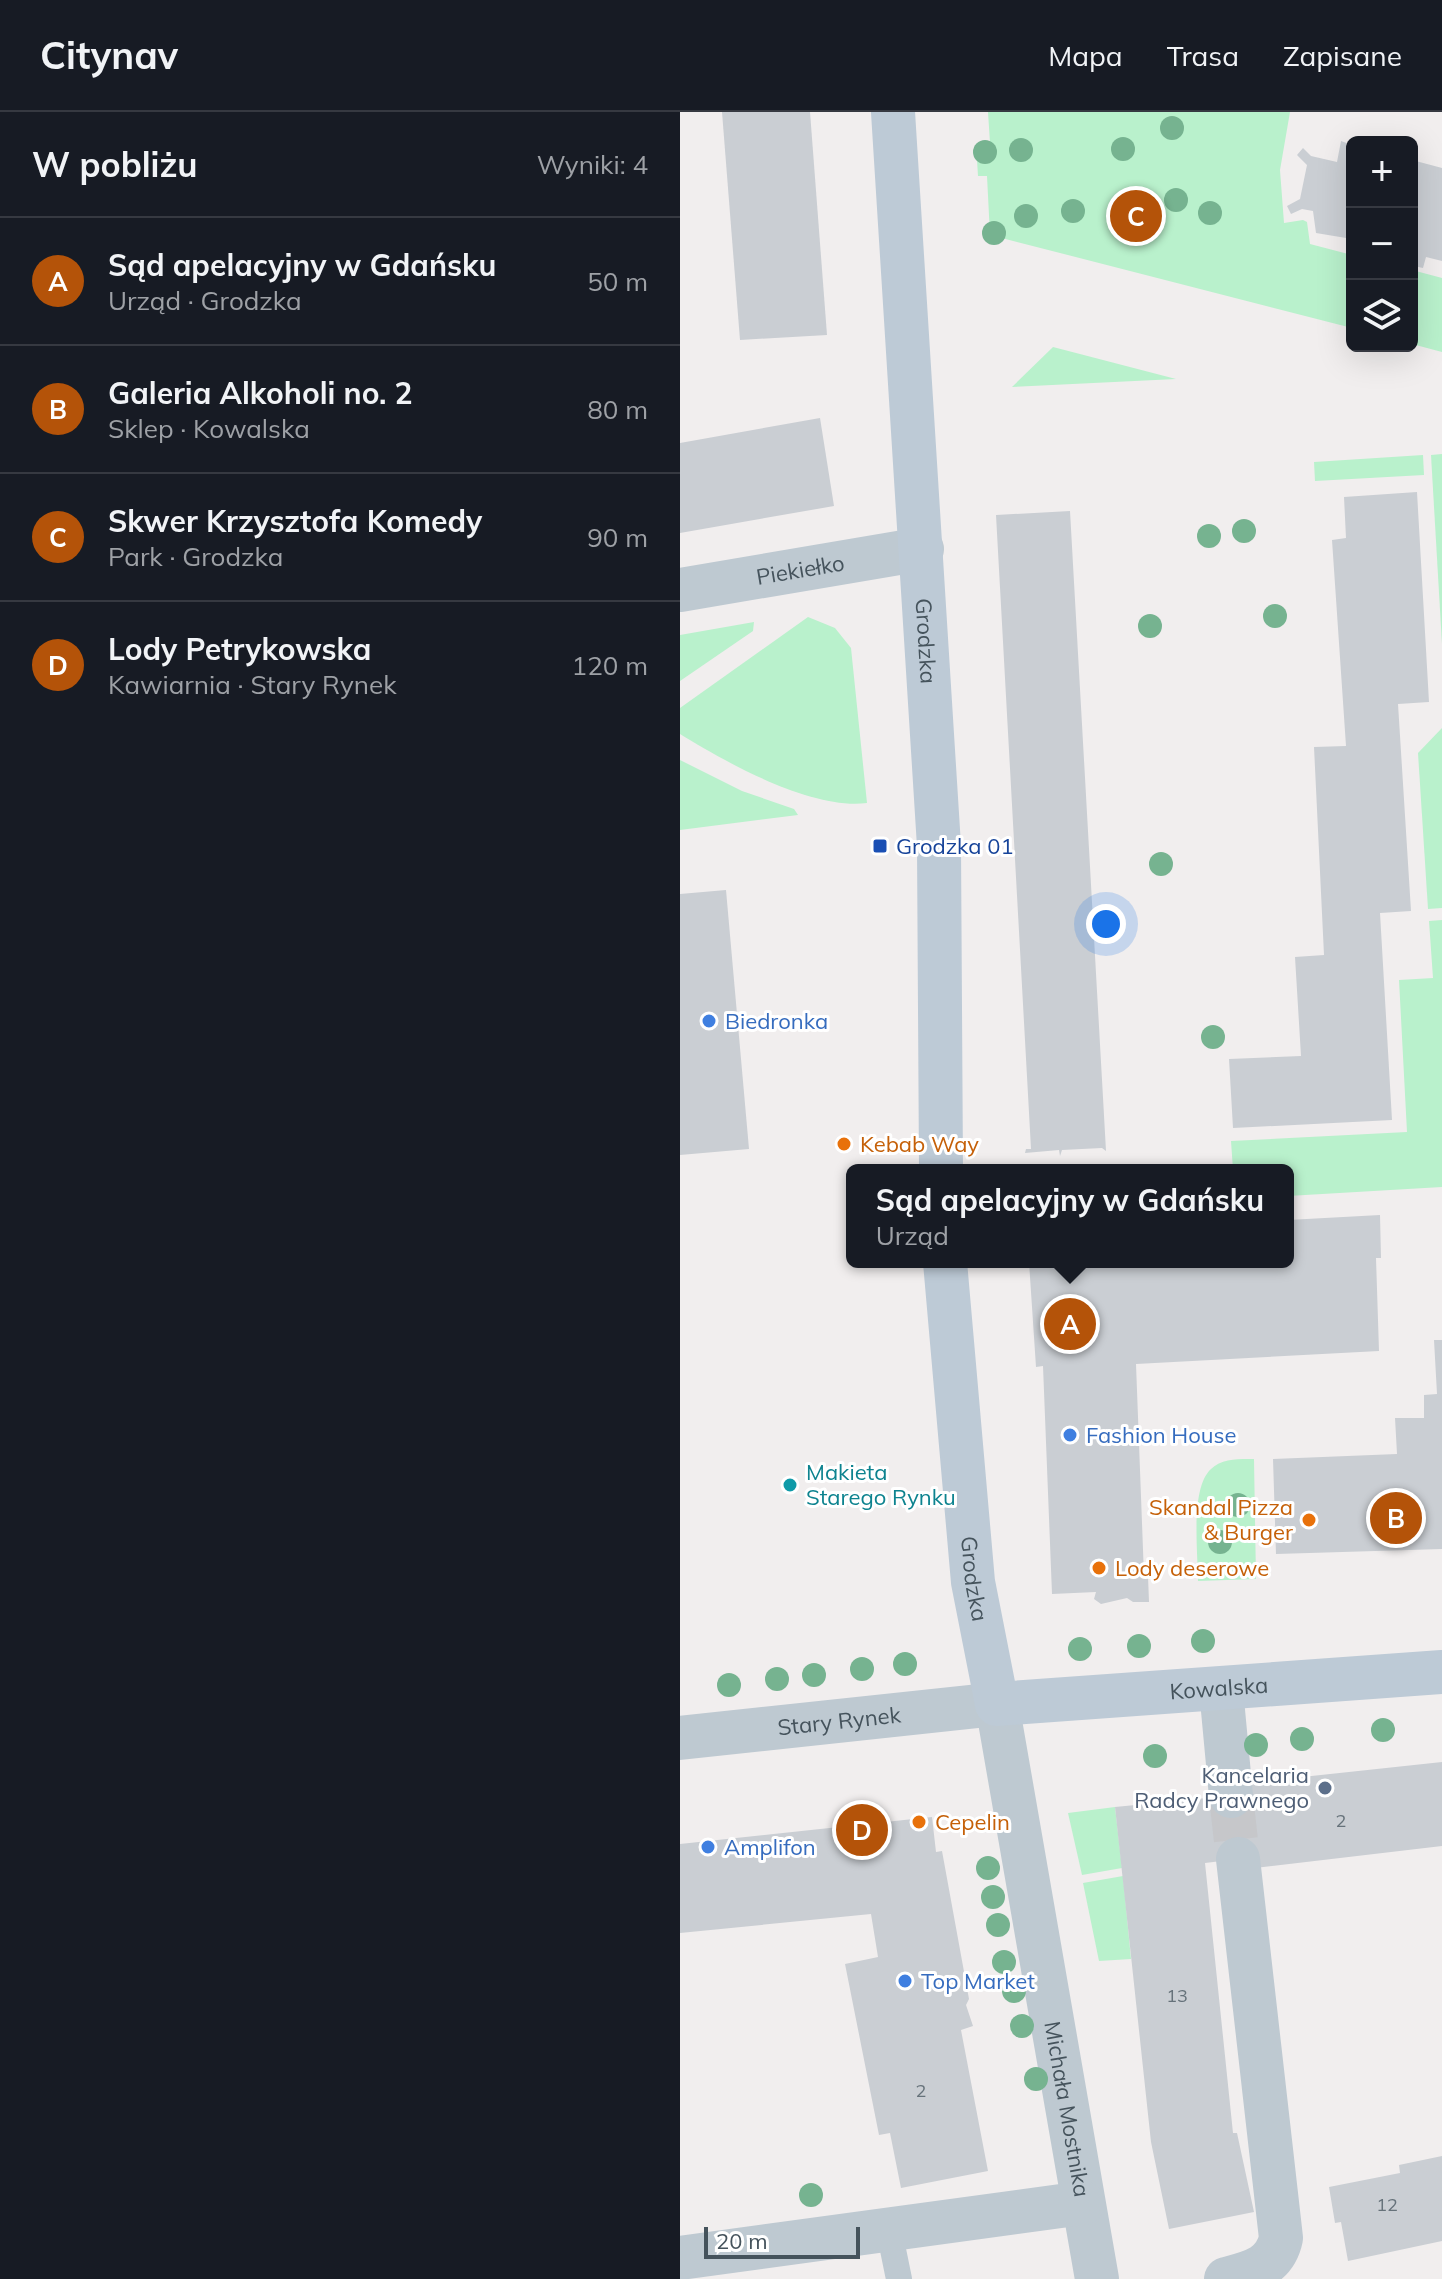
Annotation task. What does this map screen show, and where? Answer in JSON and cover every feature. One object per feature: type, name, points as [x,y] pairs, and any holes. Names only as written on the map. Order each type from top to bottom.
[{"type":"street","name":"Grodzka","points":[[893,112],[939,846],[941,1164]]},
{"type":"street","name":"Piekiełko","points":[[680,590],[922,549]]},
{"type":"street","name":"Grodzka","points":[[946,1268],[973,1582],[997,1704]]},
{"type":"street","name":"Kowalska","points":[[997,1704],[1442,1672]]},
{"type":"street","points":[[1221,1689],[1231,1796]]},
{"type":"street","name":"Stary Rynek","points":[[680,1738],[997,1704]]},
{"type":"street","name":"Michała Mostnika","points":[[997,1704],[1097,2279]]},
{"type":"street","points":[[1226,2279],[1264,2267],[1274,2257],[1281,2238],[1267,2141],[1238,1859]]},
{"type":"street","points":[[680,2258],[1083,2203]]},
{"type":"lane","points":[[889,2230],[899,2279]]},
{"type":"green space","points":[[988,112],[1290,112],[1280,170],[1284,223],[1303,220],[1307,222],[1310,244],[1346,253],[1346,326],[990,235],[987,176],[978,176],[976,144],[990,143]]},
{"type":"green space","points":[[1418,272],[1442,278],[1442,352],[1418,346]]},
{"type":"green space","points":[[1053,347],[1176,379],[1012,387]]},
{"type":"green space","points":[[1442,454],[1442,644],[1431,455]]},
{"type":"green space","points":[[1423,455],[1424,475],[1315,481],[1314,462]]},
{"type":"green space","points":[[808,617],[835,628],[851,648],[867,803],[845,803],[796,792],[721,758],[680,734],[680,708]]},
{"type":"green space","points":[[754,622],[753,631],[680,681],[680,635]]},
{"type":"green space","points":[[1442,728],[1442,908],[1428,909],[1418,753]]},
{"type":"green space","points":[[680,760],[742,791],[794,809],[798,815],[680,830]]},
{"type":"green space","points":[[1442,920],[1442,1187],[1294,1196],[1294,1164],[1233,1164],[1231,1141],[1407,1132],[1399,980],[1433,978],[1429,921]]},
{"type":"green space","points":[[1254,1459],[1256,1579],[1198,1581],[1197,1522],[1204,1478],[1220,1463]]},
{"type":"green space","points":[[1115,1807],[1122,1868],[1082,1875],[1068,1813]]},
{"type":"green space","points":[[1123,1876],[1131,1959],[1099,1961],[1083,1883]]},
{"type":"building","points":[[722,112],[810,112],[827,335],[740,340]]},
{"type":"building","points":[[1341,141],[1346,143],[1346,238],[1316,233],[1313,211],[1302,209],[1291,214],[1287,206],[1300,199],[1307,165],[1297,155],[1303,148],[1311,156],[1337,162]]},
{"type":"building","points":[[1418,162],[1442,168],[1442,261],[1426,257],[1423,268],[1418,267]]},
{"type":"building","points":[[820,418],[834,506],[680,533],[680,443]]},
{"type":"building","points":[[1417,492],[1429,702],[1398,704],[1411,911],[1380,913],[1392,1120],[1233,1128],[1229,1059],[1301,1056],[1295,957],[1324,955],[1314,747],[1346,746],[1332,540],[1346,538],[1344,497]]},
{"type":"building","points":[[1070,511],[1106,1151],[1102,1148],[1062,1150],[1060,1156],[1059,1150],[1025,1153],[1026,1149],[1031,1149],[996,515]]},
{"type":"building","name":"Biedronka","points":[[726,890],[749,1149],[680,1155],[680,894]]},
{"type":"building","points":[[1380,1215],[1381,1258],[1376,1258],[1379,1351],[1136,1364],[1144,1576],[1148,1576],[1149,1602],[1133,1602],[1127,1598],[1101,1604],[1094,1599],[1096,1592],[1052,1594],[1043,1366],[1036,1367],[1029,1268],[1294,1268],[1294,1220]]},
{"type":"building","points":[[1434,1340],[1442,1340],[1442,1549],[1276,1554],[1273,1459],[1397,1454],[1395,1418],[1424,1418],[1424,1395],[1437,1394]]},
{"type":"building","points":[[1442,1762],[1442,1846],[1246,1869],[1238,1859],[1205,1863],[1233,2133],[1237,2133],[1254,2212],[1169,2229],[1151,2142],[1115,1807],[1217,1797],[1237,1784]]},
{"type":"building","points":[[932,1817],[936,1852],[942,1851],[969,1999],[966,2005],[973,2026],[961,2030],[988,2171],[901,2188],[890,2133],[879,2135],[845,1964],[878,1957],[871,1914],[680,1933],[680,1844]]},
{"type":"building","points":[[1442,2156],[1442,2241],[1348,2261],[1341,2222],[1335,2223],[1329,2187],[1400,2173],[1399,2165]]},
{"type":"tunnel","points":[[1231,1796],[1238,1859]]},
{"type":"place","name":"Skwer Krzysztofa Komedy","points":[[1136,216]]},
{"type":"place","name":"Grodzka 01","points":[[880,846]]},
{"type":"place","name":"Biedronka","points":[[709,1021]]},
{"type":"place","name":"Kebab Way","points":[[844,1144]]},
{"type":"place","name":"Sąd apelacyjny w Gdańsku","points":[[1070,1324]]},
{"type":"place","name":"Fashion House","points":[[1070,1435]]},
{"type":"place","name":"Makieta Starego Rynku","points":[[790,1485]]},
{"type":"place","name":"Galeria Alkoholi no. 2","points":[[1396,1518]]},
{"type":"place","name":"Skandal Pizza & Burger","points":[[1309,1520]]},
{"type":"place","name":"Lody deserowe","points":[[1099,1568]]},
{"type":"place","name":"Kancelaria Radcy Prawnego","points":[[1325,1788]]},
{"type":"place","name":"Cepelin","points":[[919,1822]]},
{"type":"place","name":"Lody Petrykowska","points":[[862,1830]]},
{"type":"place","name":"Amplifon","points":[[708,1847]]},
{"type":"place","name":"Top Market","points":[[905,1981]]}]
